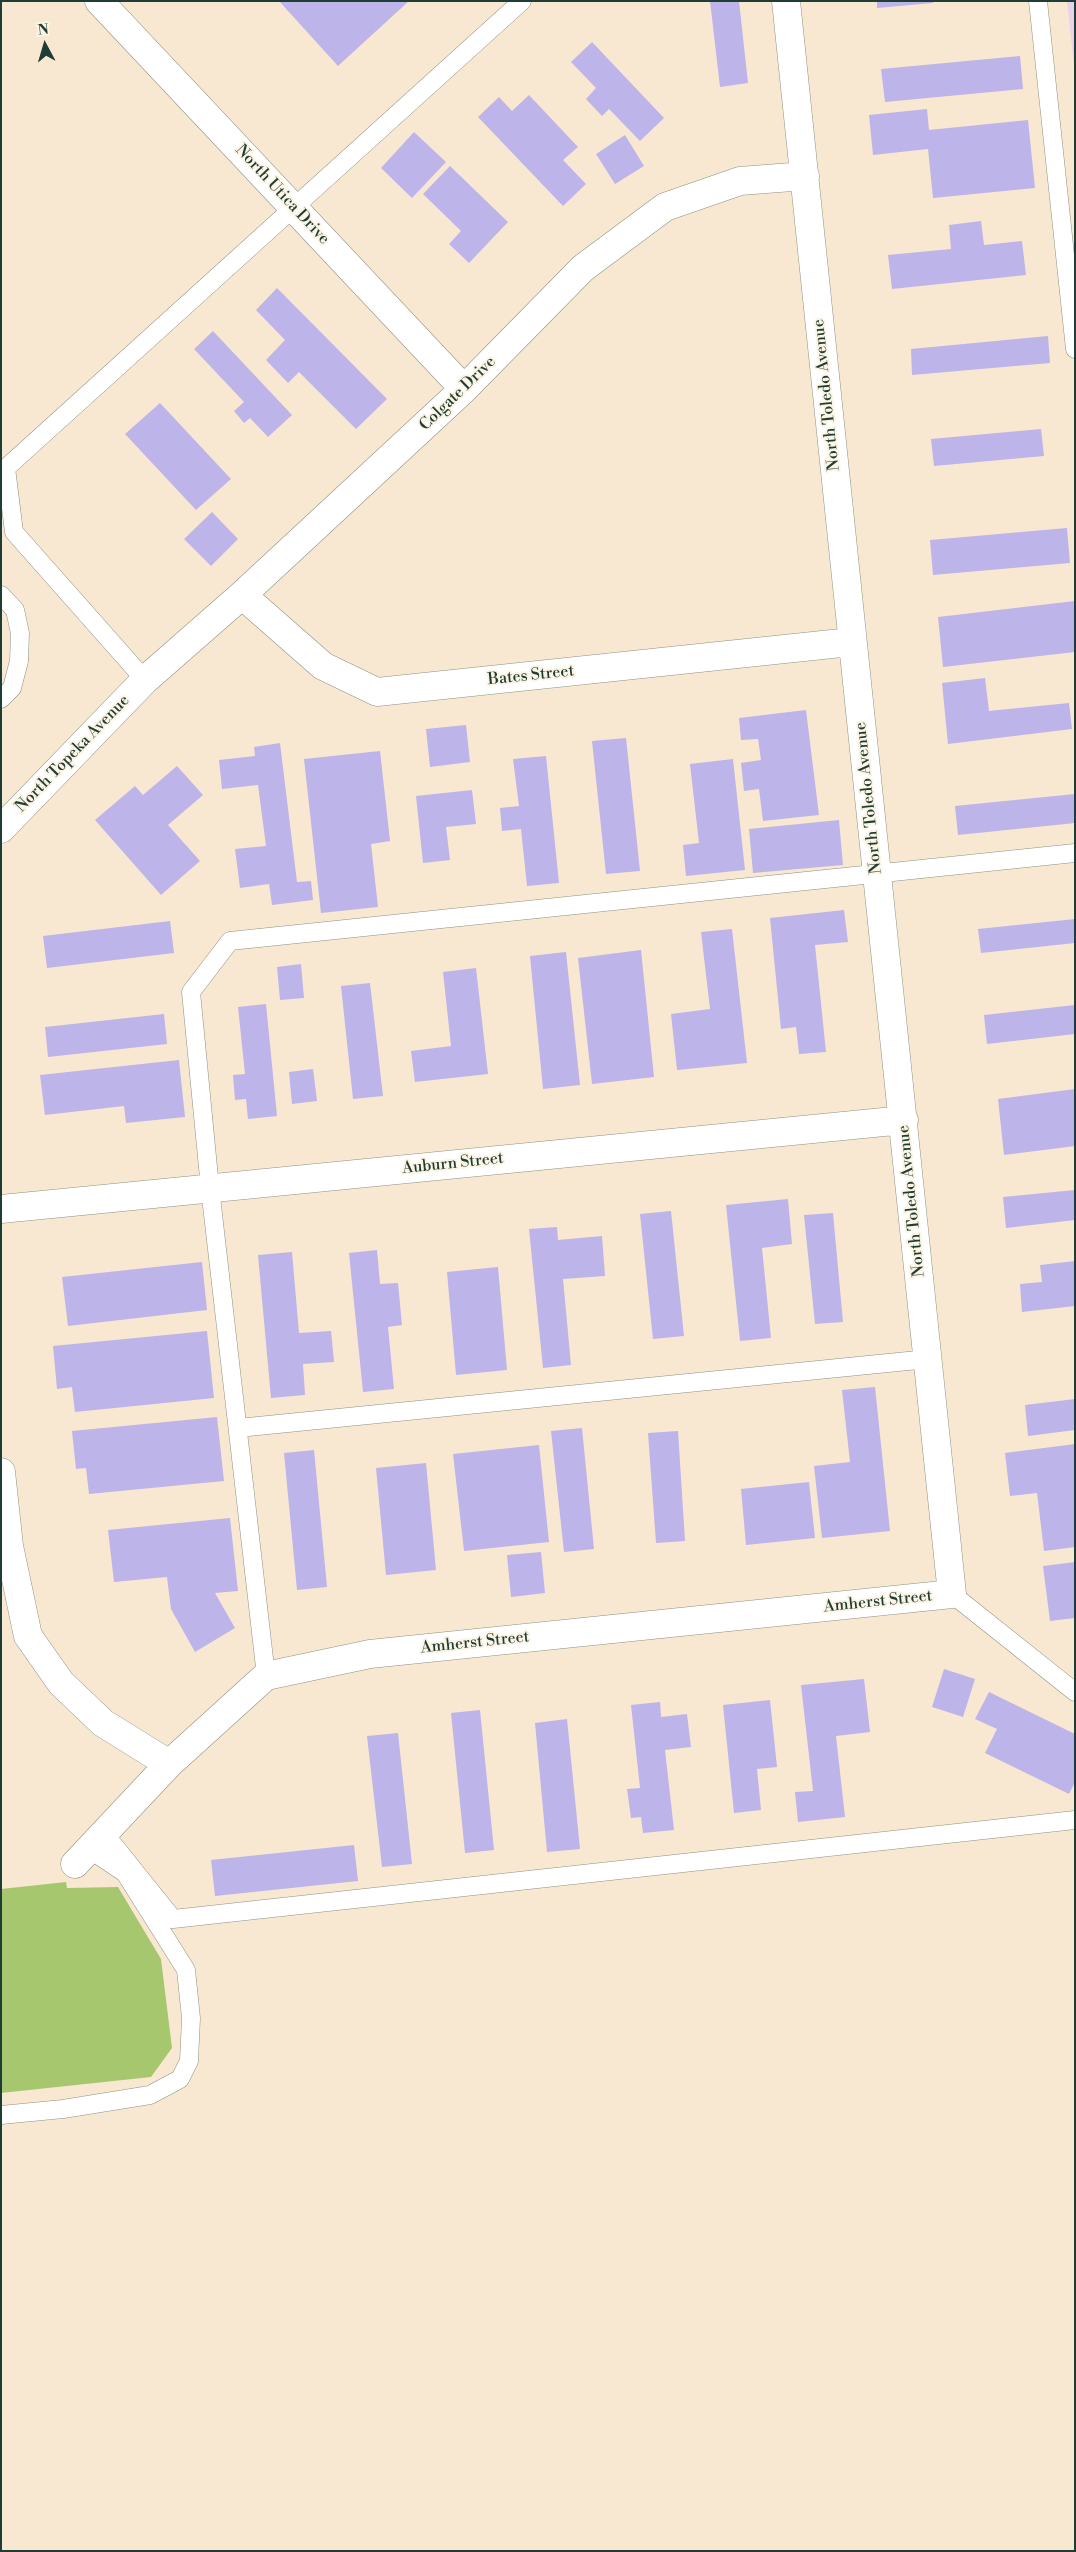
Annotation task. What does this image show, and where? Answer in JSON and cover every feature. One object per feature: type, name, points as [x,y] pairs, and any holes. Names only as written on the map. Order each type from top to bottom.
[{"type":"street","name":"North Utica Drive","points":[[99,1],[464,389]]},
{"type":"street","name":"North Toledo Avenue","points":[[786,1],[952,1594]]},
{"type":"street","name":"Colgate Drive","points":[[145,680],[242,595],[464,389],[583,268],[665,207],[740,181],[805,176]]},
{"type":"street","name":"Bates Street","points":[[242,595],[324,666],[378,692],[852,642]]},
{"type":"street","name":"North Topeka Avenue","points":[[1,829],[145,680]]},
{"type":"street","name":"Auburn Street","points":[[1,1209],[904,1120]]},
{"type":"street","points":[[1,1472],[10,1546],[28,1636],[61,1683],[104,1723],[169,1764]]},
{"type":"street","name":"Amherst Street","points":[[266,1676],[370,1654],[952,1594]]},
{"type":"street","points":[[89,1848],[169,1764],[266,1676]]},
{"type":"lane","points":[[145,680],[14,532],[6,468],[522,1]]},
{"type":"lane","points":[[1038,1],[1075,350]]},
{"type":"lane","points":[[1,595],[15,610],[20,633],[19,661],[12,688],[1,699]]},
{"type":"lane","points":[[266,1676],[210,1188],[191,992],[230,941],[1075,853]]},
{"type":"lane","points":[[238,1428],[928,1359]]},
{"type":"lane","points":[[952,1594],[1075,1692]]},
{"type":"lane","points":[[89,1848],[173,1919],[1075,1820]]},
{"type":"lane","points":[[1,2115],[63,2109],[150,2095],[180,2079],[189,2061],[191,2018],[186,1970],[124,1872],[89,1848]]},
{"type":"shaded area","points":[[1067,1],[1075,1],[1075,75]]},
{"type":"green space","points":[[66,1882],[67,1888],[118,1887],[161,1959],[172,2048],[151,2077],[1,2093],[1,1889]]},
{"type":"building","points":[[279,1],[409,1],[338,66]]},
{"type":"building","points":[[710,1],[739,1],[748,83],[720,87]]},
{"type":"building","points":[[877,1],[933,1],[933,3],[877,8]]},
{"type":"building","points":[[592,42],[664,118],[640,141],[609,109],[602,116],[586,99],[596,88],[571,62]]},
{"type":"building","points":[[1020,56],[1023,89],[885,102],[881,69]]},
{"type":"building","points":[[529,95],[578,147],[563,160],[586,184],[563,206],[478,117],[499,97],[512,111]]},
{"type":"building","points":[[927,109],[929,130],[1028,120],[1035,188],[933,198],[928,149],[873,155],[869,115]]},
{"type":"building","points":[[414,132],[446,162],[412,198],[381,168]]},
{"type":"building","points":[[625,135],[644,166],[615,184],[596,154]]},
{"type":"building","points":[[450,166],[508,222],[469,263],[449,244],[461,231],[423,194]]},
{"type":"building","points":[[981,221],[984,245],[1022,241],[1026,275],[892,289],[888,255],[951,249],[949,225]]},
{"type":"building","points":[[277,288],[387,399],[356,429],[299,372],[288,383],[266,360],[285,340],[256,310]]},
{"type":"building","points":[[213,331],[292,415],[268,437],[250,418],[244,423],[234,411],[244,402],[194,349]]},
{"type":"building","points":[[1048,336],[1050,363],[912,375],[911,349]]},
{"type":"building","points":[[160,403],[231,479],[196,510],[125,434]]},
{"type":"building","points":[[1041,429],[1044,456],[934,466],[931,439]]},
{"type":"building","points":[[212,512],[238,539],[211,566],[184,539]]},
{"type":"building","points":[[1067,528],[1070,563],[933,575],[930,540]]},
{"type":"building","points":[[1075,601],[1075,652],[943,667],[938,617]]},
{"type":"building","points":[[985,678],[989,711],[1069,703],[1072,729],[948,744],[942,683]]},
{"type":"building","points":[[806,710],[819,815],[763,821],[759,789],[744,791],[741,763],[761,760],[758,739],[741,740],[739,718]]},
{"type":"building","points":[[466,725],[470,762],[430,767],[426,729]]},
{"type":"building","points":[[626,738],[640,871],[606,874],[592,741]]},
{"type":"building","points":[[280,743],[297,882],[311,881],[313,900],[272,905],[269,884],[240,888],[235,849],[266,846],[258,785],[222,789],[219,760],[255,756],[254,747]]},
{"type":"building","points":[[380,751],[390,841],[371,844],[378,907],[321,913],[304,759]]},
{"type":"building","points":[[546,756],[559,883],[527,886],[521,829],[502,831],[500,808],[519,806],[513,759]]},
{"type":"building","points":[[733,759],[745,870],[686,876],[683,845],[699,843],[690,764]]},
{"type":"building","points":[[177,766],[203,795],[168,825],[200,861],[161,895],[95,820],[135,786],[143,795]]},
{"type":"building","points":[[472,790],[476,824],[446,827],[450,860],[423,863],[416,796]]},
{"type":"building","points":[[1075,794],[1075,823],[958,835],[955,806]]},
{"type":"building","points":[[839,820],[843,865],[753,873],[749,829]]},
{"type":"building","points":[[844,910],[848,942],[815,945],[826,1052],[799,1054],[796,1027],[781,1029],[770,918]]},
{"type":"building","points":[[1075,919],[1075,943],[981,953],[978,929]]},
{"type":"building","points":[[170,921],[174,953],[47,968],[43,936]]},
{"type":"building","points":[[732,929],[747,1063],[677,1070],[671,1014],[710,1009],[701,932]]},
{"type":"building","points":[[641,950],[654,1077],[592,1084],[578,958]]},
{"type":"building","points":[[566,952],[580,1085],[543,1089],[530,956]]},
{"type":"building","points":[[301,964],[304,998],[280,1000],[277,967]]},
{"type":"building","points":[[476,968],[488,1074],[415,1082],[411,1051],[451,1046],[443,972]]},
{"type":"building","points":[[370,983],[383,1096],[353,1099],[341,986]]},
{"type":"building","points":[[266,1004],[277,1116],[248,1119],[246,1099],[235,1100],[233,1075],[245,1074],[238,1007]]},
{"type":"building","points":[[1075,1005],[1075,1034],[987,1044],[984,1015]]},
{"type":"building","points":[[164,1014],[167,1044],[48,1057],[45,1027]]},
{"type":"building","points":[[179,1060],[185,1117],[126,1123],[124,1106],[45,1115],[40,1075]]},
{"type":"building","points":[[313,1069],[317,1101],[292,1104],[289,1072]]},
{"type":"building","points":[[1075,1089],[1075,1146],[1004,1155],[998,1099]]},
{"type":"building","points":[[1075,1190],[1075,1220],[1006,1228],[1003,1197]]},
{"type":"building","points":[[788,1199],[792,1244],[762,1248],[771,1338],[740,1341],[726,1205]]},
{"type":"building","points":[[671,1211],[684,1336],[653,1339],[640,1214]]},
{"type":"building","points":[[833,1213],[843,1322],[815,1324],[804,1215]]},
{"type":"building","points":[[557,1227],[558,1240],[602,1236],[605,1276],[563,1279],[571,1365],[543,1368],[529,1229]]},
{"type":"building","points":[[377,1250],[380,1284],[398,1283],[402,1325],[388,1327],[394,1389],[363,1392],[349,1253]]},
{"type":"building","points":[[292,1252],[299,1333],[331,1331],[334,1362],[303,1364],[305,1395],[271,1398],[258,1255]]},
{"type":"building","points":[[1075,1261],[1075,1306],[1022,1312],[1020,1284],[1042,1282],[1040,1265]]},
{"type":"building","points":[[202,1262],[207,1310],[68,1326],[62,1277]]},
{"type":"building","points":[[498,1267],[507,1370],[456,1375],[447,1272]]},
{"type":"building","points":[[207,1331],[214,1398],[75,1412],[72,1387],[57,1389],[53,1346]]},
{"type":"building","points":[[875,1387],[890,1531],[822,1538],[814,1466],[850,1462],[842,1390]]},
{"type":"building","points":[[1075,1399],[1075,1430],[1028,1436],[1025,1405]]},
{"type":"building","points":[[217,1417],[224,1481],[89,1494],[86,1468],[76,1469],[72,1431]]},
{"type":"building","points":[[582,1428],[594,1549],[564,1552],[551,1431]]},
{"type":"building","points":[[678,1431],[685,1541],[656,1543],[648,1433]]},
{"type":"building","points":[[1075,1444],[1075,1547],[1044,1551],[1037,1493],[1010,1496],[1005,1453]]},
{"type":"building","points":[[539,1445],[549,1542],[464,1551],[453,1454]]},
{"type":"building","points":[[314,1450],[327,1587],[297,1590],[284,1453]]},
{"type":"building","points":[[426,1463],[436,1570],[386,1575],[376,1468]]},
{"type":"building","points":[[809,1482],[815,1538],[746,1545],[741,1489]]},
{"type":"building","points":[[230,1518],[238,1591],[215,1593],[235,1628],[195,1652],[171,1609],[167,1577],[114,1582],[108,1530]]},
{"type":"building","points":[[541,1552],[545,1593],[511,1597],[507,1555]]},
{"type":"building","points":[[1075,1562],[1075,1618],[1050,1621],[1043,1566]]},
{"type":"building","points":[[944,1669],[975,1679],[963,1717],[932,1707]]},
{"type":"building","points":[[864,1679],[870,1732],[836,1736],[845,1817],[798,1822],[795,1792],[813,1791],[801,1685]]},
{"type":"building","points":[[989,1692],[1075,1734],[1075,1782],[1069,1794],[985,1753],[997,1729],[975,1719]]},
{"type":"building","points":[[770,1700],[777,1767],[757,1769],[761,1810],[734,1813],[723,1705]]},
{"type":"building","points":[[660,1702],[661,1717],[687,1714],[691,1747],[665,1750],[674,1830],[643,1833],[641,1817],[631,1818],[627,1789],[640,1788],[631,1705]]},
{"type":"building","points":[[480,1710],[494,1850],[465,1853],[451,1713]]},
{"type":"building","points":[[567,1719],[580,1849],[547,1852],[535,1723]]},
{"type":"building","points":[[398,1733],[412,1864],[382,1867],[367,1736]]},
{"type":"building","points":[[354,1845],[358,1881],[215,1896],[211,1860]]}]
